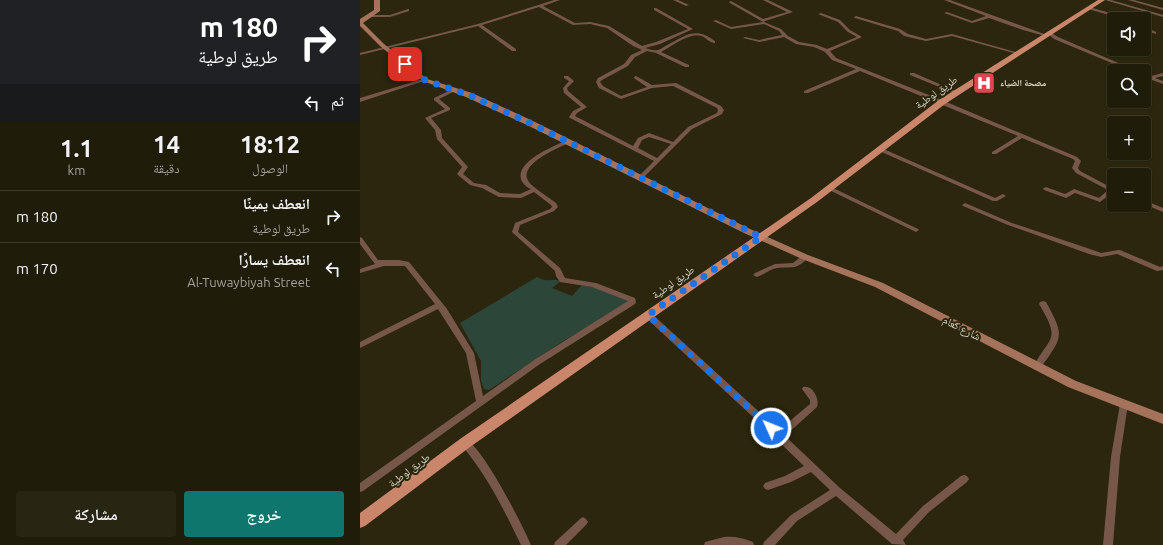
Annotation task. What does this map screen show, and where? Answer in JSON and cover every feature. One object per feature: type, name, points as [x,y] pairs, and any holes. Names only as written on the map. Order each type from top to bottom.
[{"type":"main road","name":"طريق لوطية","points":[[360,521],[464,443],[761,237],[829,188],[956,92],[1016,53],[1049,36],[1102,0]]},
{"type":"street","points":[[377,0],[377,12],[360,23],[386,48],[425,80]]},
{"type":"street","points":[[360,54],[479,25],[558,0]]},
{"type":"street","points":[[675,0],[687,5]]},
{"type":"street","points":[[715,21],[731,28],[764,21],[791,12],[765,0]]},
{"type":"street","points":[[946,0],[1049,36],[1118,64]]},
{"type":"street","points":[[1107,0],[1163,16]]},
{"type":"street","points":[[1130,0],[1163,9]]},
{"type":"street","points":[[730,2],[780,30],[784,36],[798,43],[815,46],[830,52],[832,58],[942,102],[1076,159],[1078,161],[1075,168],[1078,172],[1107,187]]},
{"type":"street","points":[[540,6],[574,24],[590,23],[608,27],[640,48],[657,52],[687,66]]},
{"type":"street","points":[[1089,8],[1107,13]]},
{"type":"street","points":[[640,48],[658,44],[691,29],[655,9]]},
{"type":"street","points":[[371,16],[390,16],[408,10]]},
{"type":"street","points":[[946,13],[973,22],[990,16]]},
{"type":"street","points":[[820,14],[839,21],[849,31],[860,37],[827,51]]},
{"type":"street","points":[[856,17],[899,30],[904,34],[916,38],[927,40],[951,35],[1016,53]]},
{"type":"street","points":[[479,25],[514,50]]},
{"type":"street","points":[[657,52],[696,34],[704,36],[713,42]]},
{"type":"street","points":[[745,38],[760,41],[784,36]]},
{"type":"street","points":[[641,177],[694,125],[719,114],[721,110],[719,107],[674,84],[651,87],[621,98],[601,87],[598,82],[600,79],[626,64],[632,57],[646,50]]},
{"type":"street","points":[[806,92],[860,69]]},
{"type":"street","points":[[912,74],[956,92]]},
{"type":"street","points":[[1151,78],[1163,74]]},
{"type":"street","points":[[566,77],[572,81],[566,88],[566,92],[584,107],[575,112],[572,117],[658,160]]},
{"type":"street","points":[[636,77],[651,87]]},
{"type":"street","points":[[1151,78],[1163,83]]},
{"type":"street","points":[[360,100],[425,80]]},
{"type":"street","name":"شارع كعام","points":[[425,80],[455,90],[532,124],[761,237],[805,257],[879,285],[1072,384],[1163,419]]},
{"type":"street","points":[[455,90],[436,99],[448,109],[428,119],[438,130],[439,138],[465,167],[460,174],[472,184],[484,186],[499,195],[508,197],[521,196],[534,190]]},
{"type":"street","points":[[635,148],[640,138],[647,135],[675,144]]},
{"type":"street","points":[[994,153],[1021,136]]},
{"type":"street","points":[[360,488],[536,362],[633,300],[626,296],[593,285],[561,279],[558,270],[517,234],[514,228],[517,224],[555,208],[554,204],[534,190],[523,179],[525,169],[530,164],[544,153],[567,142]]},
{"type":"street","points":[[879,149],[994,200],[1003,196]]},
{"type":"street","points":[[829,188],[916,230]]},
{"type":"street","points":[[1046,189],[1066,196],[1074,191],[1100,200],[1107,195]]},
{"type":"street","points":[[965,205],[1010,224],[1091,252],[1101,255],[1118,252],[1159,269],[1163,268]]},
{"type":"street","points":[[1151,205],[1163,210]]},
{"type":"street","points":[[360,239],[375,261],[383,264]]},
{"type":"street","points":[[757,275],[775,266],[795,265],[805,257]]},
{"type":"street","points":[[360,271],[383,264],[407,264],[451,321],[470,353],[480,402]]},
{"type":"street","points":[[1037,367],[1056,338],[1057,330],[1043,304]]},
{"type":"street","points":[[360,345],[439,305]]},
{"type":"street","points":[[648,315],[837,491],[898,543],[926,510],[964,480]]},
{"type":"street","points":[[779,436],[814,405],[814,399],[806,389]]},
{"type":"street","points":[[1108,545],[1118,431],[1124,404]]},
{"type":"street","points":[[464,443],[477,457],[501,495],[526,545]]},
{"type":"street","points":[[768,486],[788,479],[811,467]]},
{"type":"street","points":[[768,545],[794,518],[837,491]]},
{"type":"street","points":[[559,545],[583,522]]},
{"type":"street","points":[[709,545],[723,541],[740,542],[749,545]]},
{"type":"green space","points":[[537,277],[544,280],[561,281],[552,288],[572,296],[582,285],[602,289],[631,301],[560,343],[489,390],[484,389],[481,381],[481,361],[460,323]]},
{"type":"place","name":"مصحة الضياء","points":[[984,83]]},
{"type":"route","points":[[405,64],[425,80],[469,95],[532,124],[761,237],[648,315],[771,428]]}]
